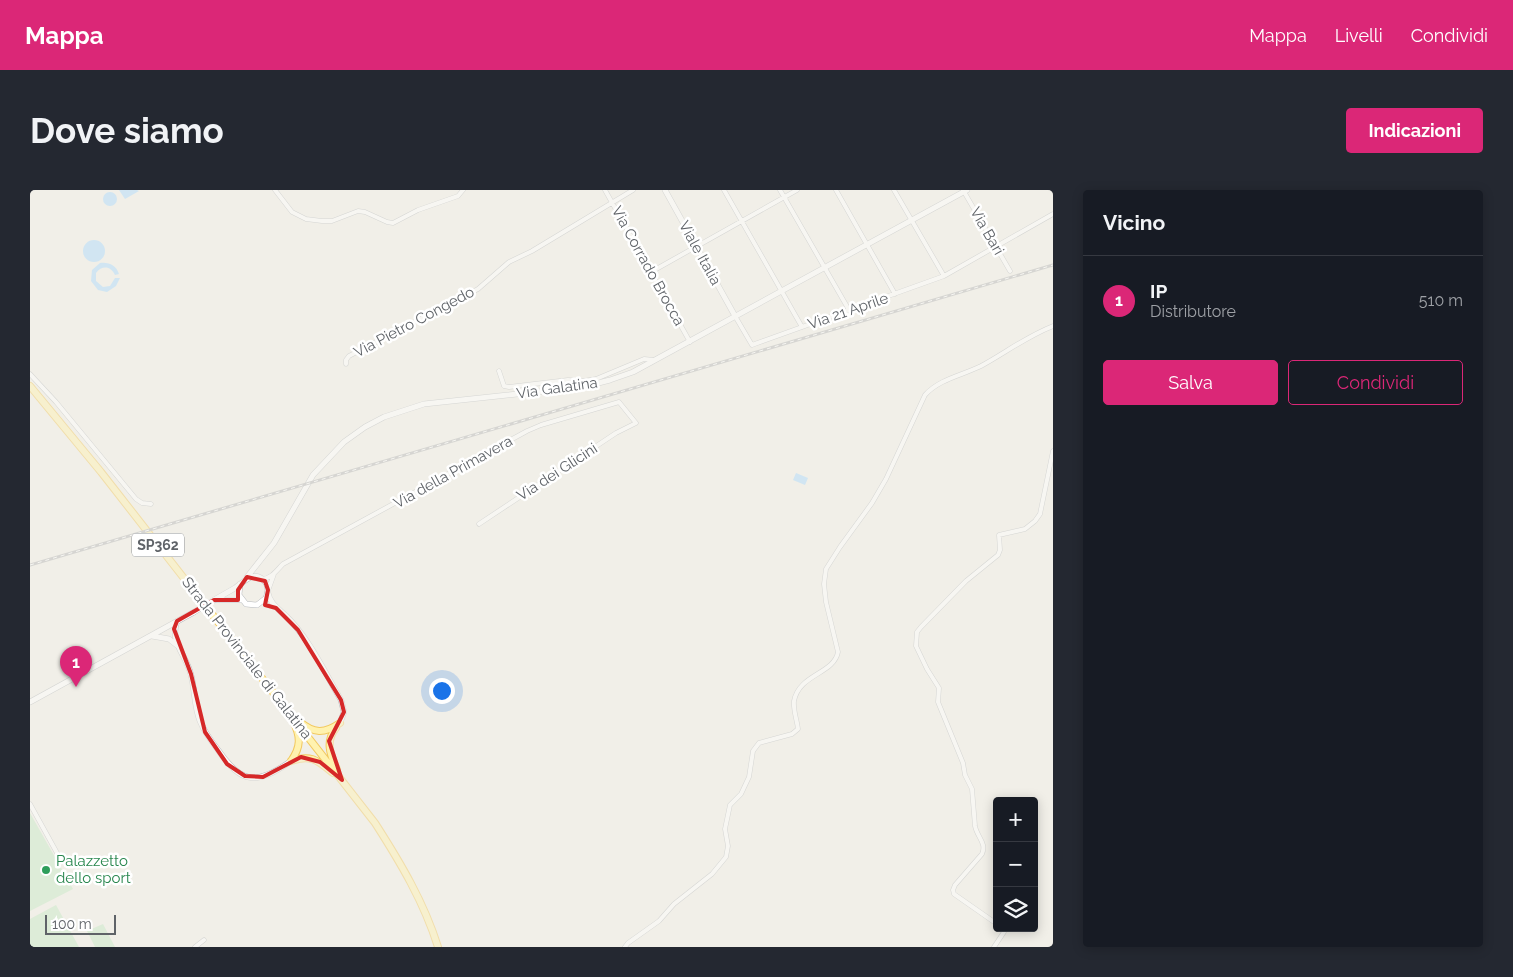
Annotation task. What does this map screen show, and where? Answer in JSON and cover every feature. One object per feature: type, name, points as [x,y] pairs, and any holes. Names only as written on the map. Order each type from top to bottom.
[{"type":"main road","name":"Strada Provinciale di Galatina","points":[[30,386],[107,480],[375,823],[406,870],[438,947]]},
{"type":"main road","points":[[285,707],[307,727],[318,732],[330,730],[340,723]]},
{"type":"main road","points":[[285,707],[299,738],[297,752],[291,761]]},
{"type":"main road","points":[[340,723],[330,741],[330,751],[342,780]]},
{"type":"main road","points":[[291,761],[301,757],[312,758],[320,762],[342,780]]},
{"type":"street","points":[[275,190],[292,212],[306,219],[322,222],[332,221],[358,210],[393,223],[418,210],[458,196],[463,190]]},
{"type":"street","name":"Via Corrado Brocca","points":[[605,190],[690,342]]},
{"type":"street","name":"Via Pietro Congedo","points":[[346,364],[349,356],[478,289],[510,262],[532,251],[633,190]]},
{"type":"street","name":"Viale Italia","points":[[665,190],[735,316]]},
{"type":"street","points":[[724,190],[802,327]]},
{"type":"street","points":[[780,190],[848,310]]},
{"type":"street","points":[[651,272],[797,190]]},
{"type":"street","points":[[836,190],[896,294]]},
{"type":"street","points":[[894,190],[944,276]]},
{"type":"street","name":"Via Galatina","points":[[247,577],[274,543],[314,475],[328,457],[364,427],[384,417],[424,404],[583,387],[633,372],[781,290],[912,221],[965,190]]},
{"type":"street","name":"Via Bari","points":[[965,190],[1010,272]]},
{"type":"street","name":"Via 21 Aprile","points":[[735,316],[752,345],[944,276],[1053,214]]},
{"type":"street","points":[[625,947],[712,874],[726,857],[728,846],[725,830],[730,805],[742,794],[749,777],[754,751],[759,743],[792,734],[798,729],[794,700],[798,692],[807,680],[837,658],[838,652],[826,602],[824,584],[826,569],[886,479],[925,395],[935,386],[979,367],[1039,331],[1053,326]]},
{"type":"street","points":[[499,371],[504,386],[510,387],[568,380],[584,381],[596,379],[644,359],[655,360]]},
{"type":"street","points":[[30,374],[56,402],[136,499],[142,503],[151,504]]},
{"type":"street","name":"Via della Primavera","points":[[247,577],[267,579],[283,564],[541,425],[619,402],[636,423]]},
{"type":"street","name":"Via dei Glicini","points":[[480,524],[616,433],[636,423]]},
{"type":"street","points":[[993,921],[954,894],[953,890],[984,849],[976,832],[972,789],[938,702],[938,688],[918,652],[915,639],[921,627],[966,581],[998,555],[1000,550],[999,535],[1025,528],[1035,521],[1040,514],[1053,451]]},
{"type":"street","name":"Via Galatina","points":[[260,578],[261,561]]},
{"type":"street","points":[[259,605],[266,598],[274,574]]},
{"type":"street","points":[[30,702],[194,612],[240,584],[247,577]]},
{"type":"street","points":[[260,578],[268,591],[269,599],[298,630],[341,700],[344,712],[340,723]]},
{"type":"street","points":[[240,584],[238,592],[241,600]]},
{"type":"street","points":[[214,600],[241,600],[248,605],[276,608]]},
{"type":"street","points":[[177,621],[174,635],[191,674],[199,720],[227,764],[236,772],[255,778],[276,772],[291,761]]},
{"type":"street","points":[[165,628],[174,635]]},
{"type":"street","points":[[165,628],[169,638],[178,646]]},
{"type":"street","points":[[151,636],[169,638]]},
{"type":"street","points":[[30,804],[62,862]]},
{"type":"street","points":[[994,947],[1004,932]]},
{"type":"street","points":[[195,947],[204,940]]},
{"type":"highlighted area","points":[[247,577],[265,581],[268,590],[265,605],[276,608],[298,630],[341,700],[344,712],[329,741],[342,780],[320,762],[301,757],[263,777],[245,776],[227,764],[205,732],[191,674],[174,629],[177,621],[214,600],[238,600],[238,590]]},
{"type":"green space","name":"Palazzetto dello sport","points":[[30,813],[73,889],[30,911]]},
{"type":"green space","points":[[56,905],[79,947],[30,947],[30,919]]},
{"type":"green space","points":[[103,924],[115,947],[95,947],[87,931]]},
{"type":"water","points":[[119,190],[137,190],[139,191],[125,199]]},
{"type":"water","points":[[110,192],[115,194],[117,199],[115,204],[110,206],[105,204],[103,199],[105,194]]},
{"type":"water","points":[[94,240],[102,243],[105,251],[102,259],[94,262],[86,259],[83,251],[86,243]]},
{"type":"water","points":[[100,263],[112,265],[119,274],[115,275],[109,268],[98,270],[96,281],[103,287],[110,286],[115,278],[120,278],[116,286],[107,292],[98,290],[91,281],[92,270]]},
{"type":"water","points":[[796,473],[808,478],[805,485],[793,480]]},
{"type":"railway","points":[[30,565],[1053,265]]},
{"type":"place","name":"IP","points":[[76,687]]},
{"type":"place","name":"Palazzetto dello sport","points":[[46,870]]}]
